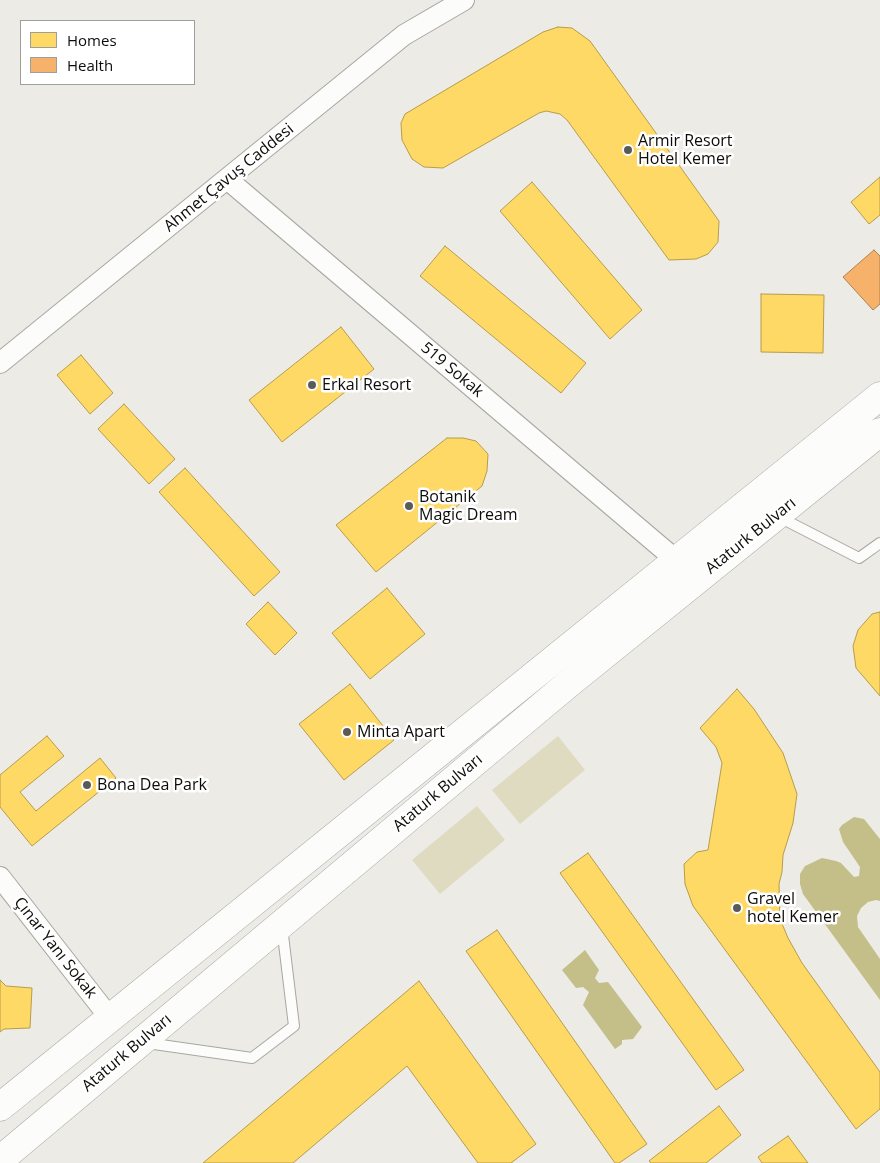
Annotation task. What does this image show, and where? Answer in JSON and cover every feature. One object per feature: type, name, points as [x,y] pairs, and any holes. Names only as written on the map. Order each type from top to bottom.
[{"type":"main road","name":"Ataturk Bulvarı","points":[[0,1107],[880,396]]},
{"type":"main road","name":"Ataturk Bulvarı","points":[[0,1160],[567,685],[880,432]]},
{"type":"street","name":"Ahmet Çavuş Caddesi","points":[[0,363],[404,35],[464,0]]},
{"type":"street","name":"519 Sokak","points":[[227,179],[676,560]]},
{"type":"street","name":"Çınar Yanı Sokak","points":[[0,877],[110,1018]]},
{"type":"lane","points":[[776,516],[859,558],[880,543]]},
{"type":"lane","points":[[140,1042],[252,1058],[294,1026],[282,924]]},
{"type":"shaded area","points":[[558,736],[585,770],[520,824],[492,790]]},
{"type":"shaded area","points":[[477,806],[505,840],[440,894],[412,860]]},
{"type":"shaded area","points":[[854,817],[864,819],[880,839],[880,901],[868,902],[861,908],[857,916],[858,927],[880,959],[880,1000],[803,894],[800,884],[800,874],[805,866],[822,858],[841,863],[854,877],[859,876],[860,867],[843,842],[839,829]]},
{"type":"shaded area","points":[[585,950],[599,970],[595,978],[599,983],[608,982],[642,1027],[633,1039],[622,1040],[622,1044],[615,1049],[583,1005],[589,992],[583,987],[576,988],[562,970]]},
{"type":"building: Homes","name":"Armir Resort Hotel Kemer","points":[[558,27],[572,28],[590,41],[719,221],[718,242],[708,254],[696,259],[669,260],[567,120],[560,114],[546,111],[539,113],[443,168],[424,167],[412,159],[402,140],[401,123],[405,114],[543,32]]},
{"type":"building: Homes","points":[[880,177],[880,215],[869,224],[851,202]]},
{"type":"building: Homes","points":[[532,182],[642,310],[610,339],[500,211]]},
{"type":"building: Homes","points":[[445,246],[586,363],[561,393],[420,276]]},
{"type":"building: Homes","points":[[761,294],[824,295],[823,353],[761,352]]},
{"type":"building: Homes","name":"Erkal Resort","points":[[341,327],[374,369],[282,442],[249,400]]},
{"type":"building: Homes","points":[[81,355],[113,393],[90,414],[57,375]]},
{"type":"building: Homes","points":[[124,404],[175,459],[149,484],[98,429]]},
{"type":"building: Homes","name":"Botanik Magic Dream","points":[[447,438],[463,438],[476,441],[488,454],[487,471],[482,486],[376,572],[336,525]]},
{"type":"building: Homes","points":[[185,468],[280,572],[254,596],[159,492]]},
{"type":"building: Homes","points":[[387,588],[425,634],[370,679],[332,633]]},
{"type":"building: Homes","points":[[268,602],[297,633],[275,655],[246,624]]},
{"type":"building: Homes","points":[[880,612],[880,696],[856,668],[853,646],[858,630],[872,614]]},
{"type":"building: Homes","name":"Minta Apart","points":[[350,684],[394,740],[344,780],[299,724]]},
{"type":"building: Homes","name":"Gravel hotel Kemer","points":[[737,689],[754,709],[783,753],[797,794],[793,823],[783,855],[779,884],[780,919],[802,963],[880,1072],[880,1109],[856,1129],[693,906],[685,884],[684,864],[697,852],[708,850],[722,763],[716,747],[700,728]]},
{"type":"building: Homes","name":"Bona Dea Park","points":[[47,736],[64,756],[20,792],[36,811],[100,758],[116,778],[32,846],[0,807],[0,775]]},
{"type":"building: Homes","points":[[588,853],[744,1070],[716,1090],[560,873]]},
{"type":"building: Homes","points":[[497,930],[647,1144],[619,1163],[615,1163],[466,951]]},
{"type":"building: Homes","points":[[0,980],[6,986],[32,988],[30,1028],[4,1029],[0,1032]]},
{"type":"building: Homes","points":[[419,981],[536,1144],[511,1163],[478,1163],[407,1066],[293,1163],[203,1163]]},
{"type":"building: Homes","points":[[719,1106],[741,1135],[706,1163],[651,1163],[649,1161]]},
{"type":"building: Homes","points":[[788,1136],[808,1163],[762,1163],[758,1157]]},
{"type":"building: Health","points":[[874,250],[880,256],[880,304],[873,310],[843,277]]},
{"type":"place","name":"Armir Resort Hotel Kemer","points":[[628,150]]},
{"type":"place","name":"Erkal Resort","points":[[312,385]]},
{"type":"place","name":"Botanik Magic Dream","points":[[409,506]]},
{"type":"place","name":"Minta Apart","points":[[347,732]]},
{"type":"place","name":"Bona Dea Park","points":[[87,785]]},
{"type":"place","name":"Gravel hotel Kemer","points":[[737,908]]}]
